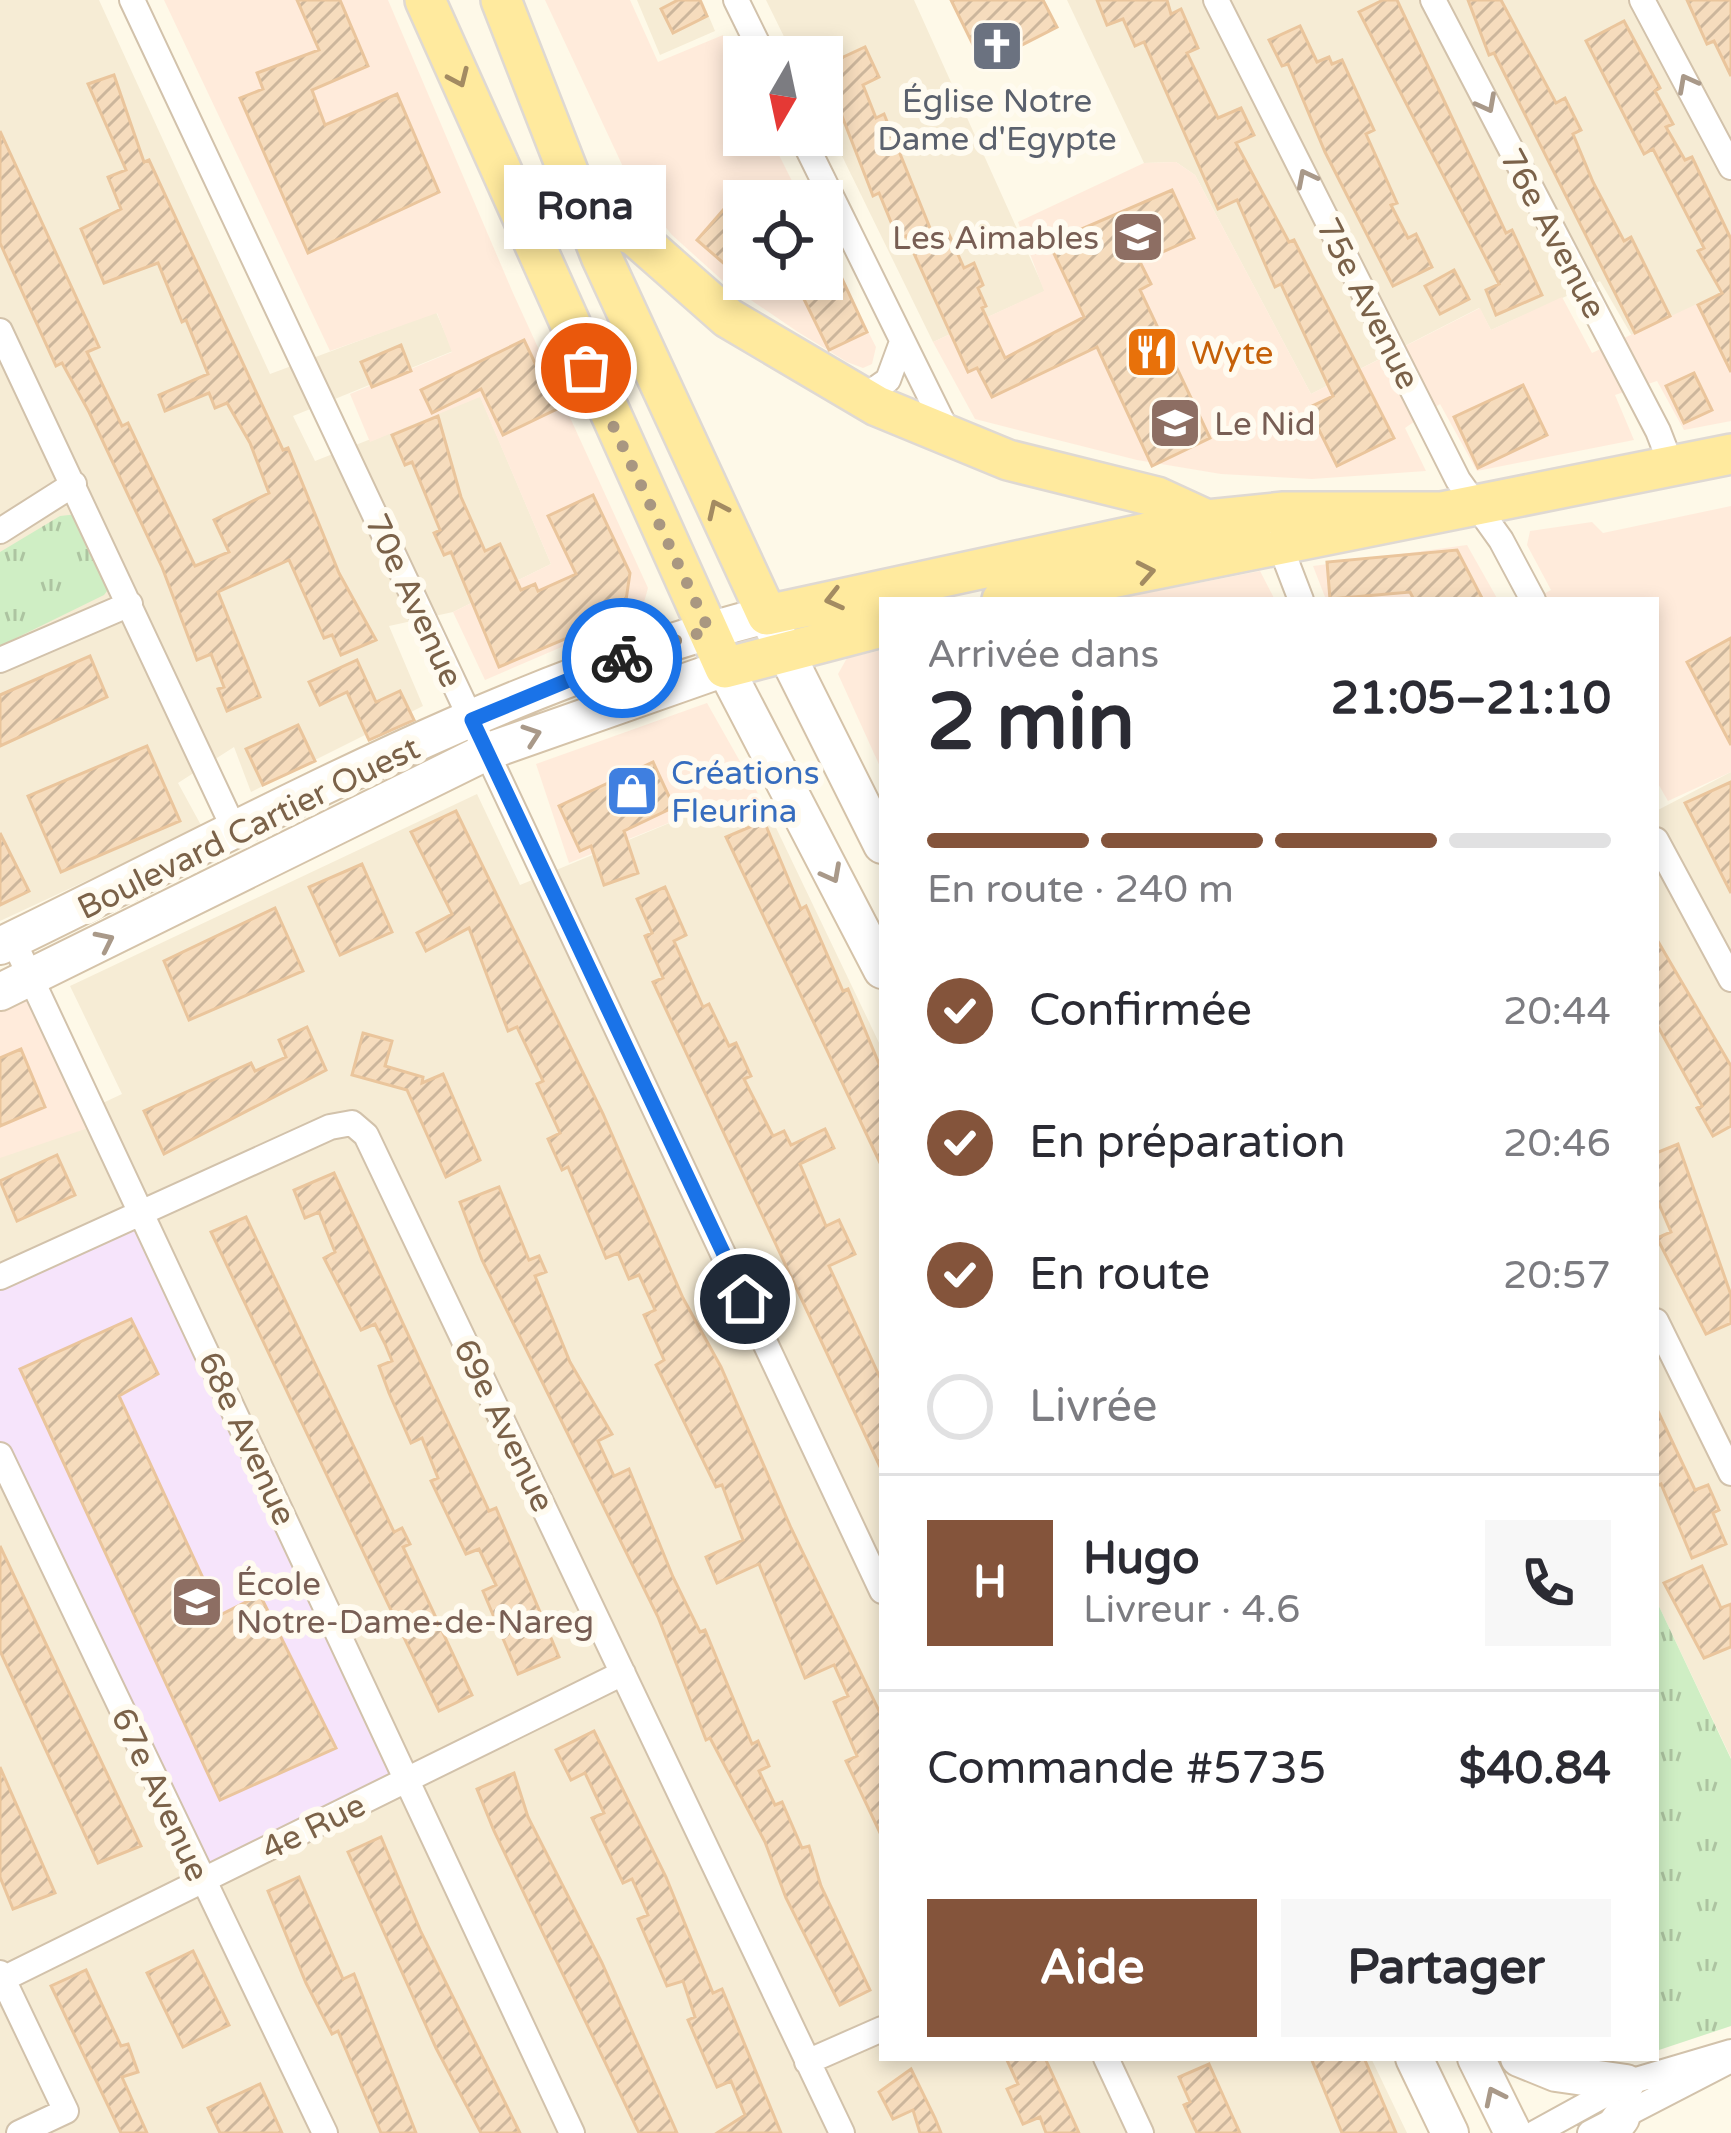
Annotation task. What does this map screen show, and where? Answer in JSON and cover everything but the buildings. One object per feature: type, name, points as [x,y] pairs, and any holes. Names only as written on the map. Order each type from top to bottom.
[{"type":"main road","points":[[424,0],[725,668],[879,628]]},
{"type":"main road","points":[[501,0],[601,256],[767,615],[879,603]]},
{"type":"main road","points":[[590,218],[634,236],[728,317],[861,399],[951,440],[1059,475],[1156,497],[1207,520],[1275,530]]},
{"type":"main road","points":[[937,597],[1022,588],[1275,530],[1458,508],[1731,454]]},
{"type":"main road","points":[[1022,588],[1207,520]]},
{"type":"street","name":"70e Avenue","points":[[132,0],[879,1585]]},
{"type":"street","points":[[736,0],[754,36]]},
{"type":"street","name":"75e Avenue","points":[[1216,0],[1458,508],[1501,540],[1531,597]]},
{"type":"street","name":"76e Avenue","points":[[1433,0],[1672,466]]},
{"type":"street","points":[[1642,0],[1731,167]]},
{"type":"street","points":[[811,156],[902,342],[917,362],[951,440]]},
{"type":"street","points":[[0,331],[236,832]]},
{"type":"street","points":[[861,399],[888,380],[902,342]]},
{"type":"street","points":[[0,531],[74,484]]},
{"type":"street","points":[[1275,530],[1300,597]]},
{"type":"street","points":[[0,660],[130,604]]},
{"type":"street","name":"Boulevard Cartier Ouest","points":[[15,985],[479,736],[565,679],[767,615]]},
{"type":"street","points":[[767,615],[879,839]]},
{"type":"street","name":"Boulevard Cartier Ouest","points":[[6,943],[236,832],[479,736],[725,668]]},
{"type":"street","points":[[725,668],[879,964]]},
{"type":"street","points":[[1659,845],[1731,980]]},
{"type":"street","name":"68e Avenue","points":[[6,943],[15,985],[141,1209],[572,2133]]},
{"type":"street","name":"69e Avenue","points":[[141,1209],[330,1126],[352,1123],[366,1135],[842,2133]]},
{"type":"street","points":[[0,1277],[141,1209]]},
{"type":"street","points":[[1659,1327],[1731,1473]]},
{"type":"street","name":"67e Avenue","points":[[0,1455],[325,2133]]},
{"type":"street","name":"4e Rue","points":[[1,1976],[622,1672]]},
{"type":"street","points":[[1,1976],[66,2111],[19,2133]]},
{"type":"street","points":[[807,2062],[879,2030]]},
{"type":"street","points":[[1535,2133],[1612,2117],[1731,2056]]},
{"type":"street","points":[[1612,2117],[1731,2056]]},
{"type":"street","points":[[1110,2061],[1141,2133]]},
{"type":"street","points":[[1415,2061],[1450,2133]]},
{"type":"street","points":[[1477,2061],[1513,2133]]},
{"type":"street","points":[[1526,2061],[1556,2073],[1612,2117]]},
{"type":"shaded area","points":[[0,0],[99,0],[270,374],[436,312],[453,351],[293,416],[315,461],[480,396],[551,564],[453,612],[389,626],[423,706],[251,792],[234,747],[178,783],[202,827],[0,921]]},
{"type":"shaded area","points":[[164,0],[388,0],[513,293],[648,588],[641,613],[485,680],[453,612],[551,564],[480,397],[370,442],[350,394],[452,352],[437,313],[330,351]]},
{"type":"shaded area","points":[[545,0],[630,0],[658,62],[723,35],[723,156],[780,156],[792,180],[723,180],[723,281],[672,235],[632,186]]},
{"type":"shaded area","points":[[637,0],[702,0],[715,31],[660,55]]},
{"type":"shaded area","points":[[766,0],[914,0],[1045,291],[933,342],[842,156],[843,36],[784,36]]},
{"type":"shaded area","points":[[1067,0],[1731,0],[1731,288],[1632,336],[1600,281],[1491,330],[1479,308],[1311,394],[1195,175],[1176,162],[1144,163]]},
{"type":"shaded area","points":[[1176,162],[1195,175],[1311,394],[1480,308],[1491,330],[1562,297],[1592,353],[1731,288],[1731,421],[1684,430],[1657,381],[1615,395],[1634,440],[1477,471],[1440,404],[1405,428],[1426,471],[1312,479],[1221,474],[1137,460],[975,419],[933,342],[1044,291],[1018,222],[1144,163]]},
{"type":"shaded area","points":[[843,282],[876,347],[872,364],[863,368],[847,362],[751,300],[843,300]]},
{"type":"shaded area","points":[[1731,506],[1731,772],[1668,801],[1659,785],[1659,597],[1538,597],[1551,590],[1527,545],[1530,531],[1592,522],[1603,533]]},
{"type":"shaded area","points":[[1467,545],[1496,597],[1325,597],[1313,566]]},
{"type":"shaded area","points":[[1260,571],[1273,597],[1126,597]]},
{"type":"shaded area","points":[[879,651],[879,764],[838,674],[847,658]]},
{"type":"shaded area","points":[[707,703],[768,811],[701,810],[569,863],[536,764]]},
{"type":"shaded area","points":[[1731,772],[1731,1758],[1659,1606],[1659,809]]},
{"type":"shaded area","points":[[477,794],[520,885],[701,810],[768,811],[879,1043],[879,2061],[1372,2061],[1407,2133],[0,2133],[0,1151],[122,1094],[70,986]]},
{"type":"shaded area","points":[[30,978],[100,1124],[0,1158],[0,992]]},
{"type":"shaded area","name":"École Notre-Dame-de-Nareg","points":[[141,1209],[406,1779],[202,1880],[0,1453],[0,1276]]},
{"type":"green space","points":[[78,514],[111,586],[104,595],[0,646],[0,552],[60,516]]},
{"type":"green space","points":[[1659,1606],[1731,1759],[1731,2026],[1659,2050]]},
{"type":"way so far","points":[[586,368],[709,630],[622,658]]},
{"type":"place","name":"Église Notre Dame d'Egypte","points":[[997,46]]},
{"type":"place","name":"Les Aimables","points":[[1138,237]]},
{"type":"place","name":"Wyte","points":[[1152,352]]},
{"type":"place","name":"Rona","points":[[586,368]]},
{"type":"place","name":"Le Nid","points":[[1175,423]]},
{"type":"place","name":"Créations Fleurina","points":[[632,791]]},
{"type":"place","name":"École Notre-Dame-de-Nareg","points":[[197,1602]]},
{"type":"route","points":[[622,658],[524,694],[472,720],[745,1299]]}]
